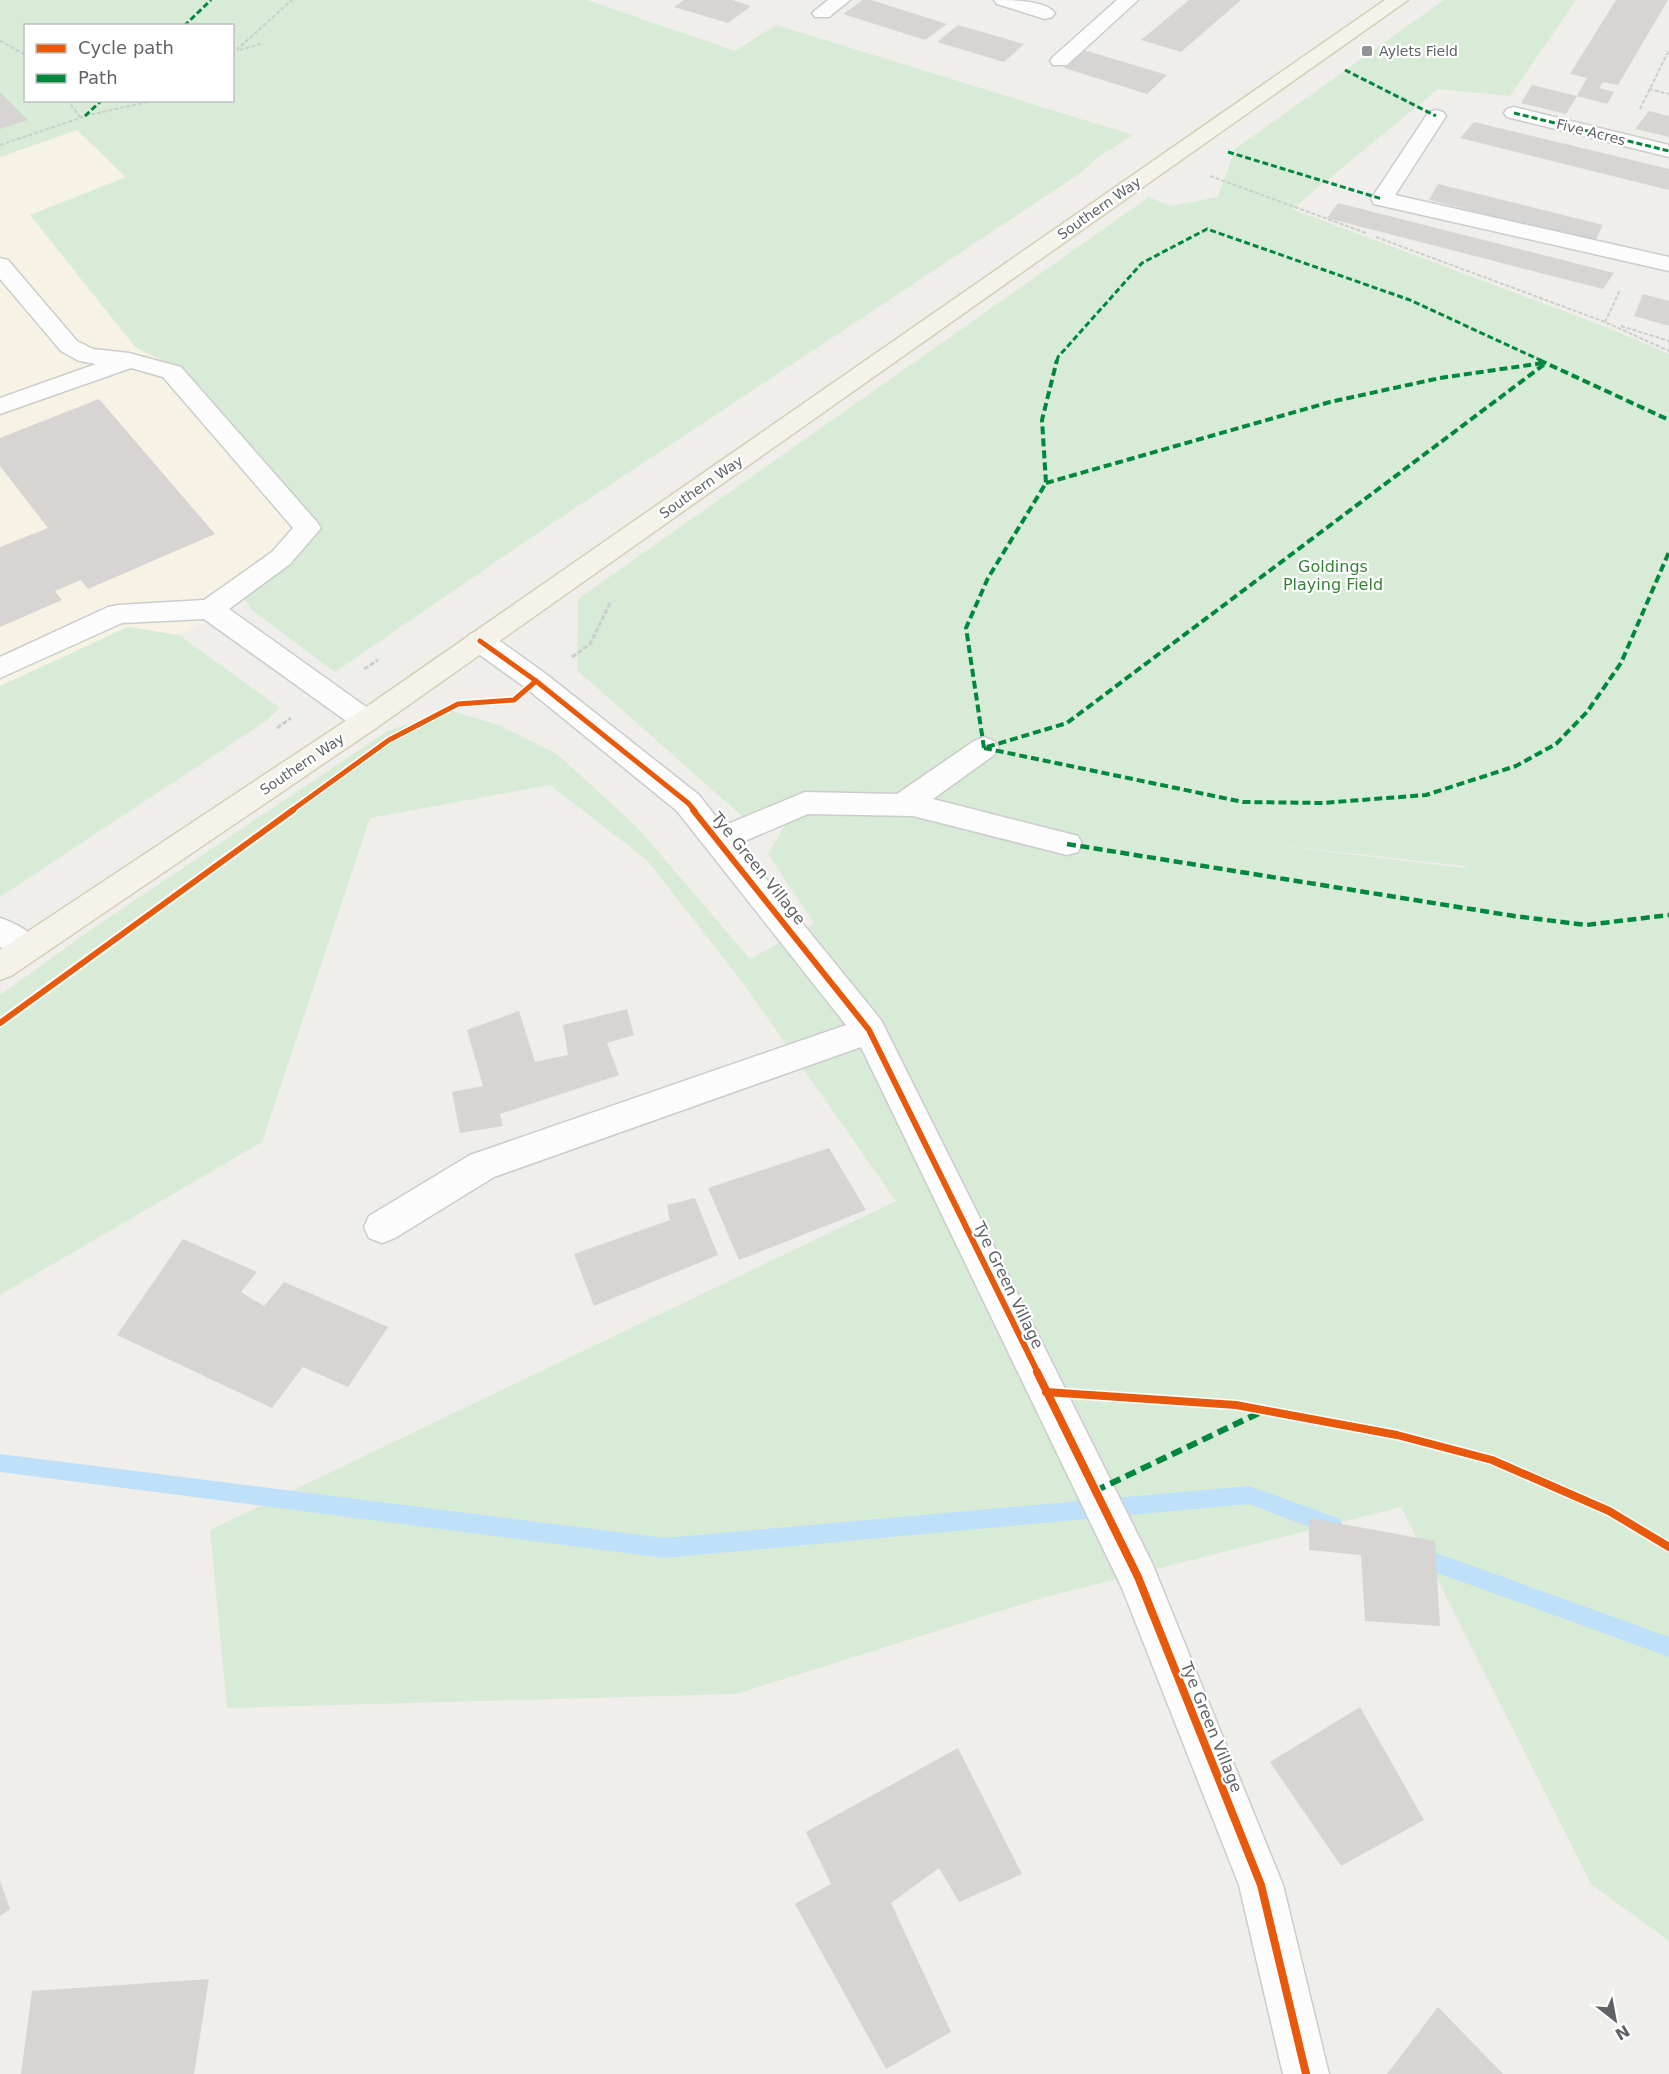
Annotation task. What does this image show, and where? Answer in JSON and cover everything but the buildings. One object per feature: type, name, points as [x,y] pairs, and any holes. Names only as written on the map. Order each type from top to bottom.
[{"type":"main road","name":"Southern Way","points":[[0,967],[366,721],[1398,0]]},
{"type":"street","points":[[822,13],[840,0]]},
{"type":"street","points":[[1004,0],[1045,13]]},
{"type":"street","points":[[1060,61],[1128,0]]},
{"type":"street","name":"Five Acres","points":[[1514,113],[1669,151]]},
{"type":"street","points":[[1436,116],[1382,199],[1669,264]]},
{"type":"street","points":[[0,266],[69,346],[87,356],[129,360],[172,372],[308,528],[281,558],[210,609],[117,614],[0,668]]},
{"type":"street","points":[[0,406],[129,360]]},
{"type":"street","points":[[210,609],[366,721]]},
{"type":"street","name":"Tye Green Village","points":[[480,641],[537,681],[688,803],[869,1030],[1138,1577],[1261,1885],[1306,2074]]},
{"type":"street","points":[[902,805],[984,748]]},
{"type":"street","name":"Tye Green Village","points":[[719,840],[805,803],[913,805],[1067,844]]},
{"type":"street","points":[[0,930],[26,948]]},
{"type":"street","points":[[381,1227],[482,1166],[869,1030]]},
{"type":"path","points":[[234,52],[291,0]]},
{"type":"path","points":[[0,41],[24,54]]},
{"type":"path","points":[[234,52],[246,46],[260,44]]},
{"type":"path","points":[[1624,140],[1669,50]]},
{"type":"path","points":[[1650,89],[1669,94]]},
{"type":"path","points":[[69,102],[81,118]]},
{"type":"path","points":[[0,145],[81,118],[148,102]]},
{"type":"path","points":[[1200,172],[1605,322],[1669,341]]},
{"type":"path","points":[[1605,322],[1636,257]]},
{"type":"path","points":[[1605,322],[1669,351]]},
{"type":"shaded area","points":[[77,130],[126,178],[31,215],[136,348],[166,362],[266,464],[302,514],[274,570],[245,599],[179,635],[128,627],[0,686],[0,157]]},
{"type":"green space","points":[[0,0],[587,0],[735,51],[776,25],[1133,135],[1097,158],[1079,174],[551,524],[335,672],[251,609],[245,599],[302,550],[301,517],[269,466],[166,362],[136,348],[30,215],[126,177],[77,130],[0,157]]},
{"type":"green space","name":"Goldings Playing Field","points":[[1444,0],[1576,0],[1510,96],[1438,89],[1292,209],[1606,327],[1669,354],[1669,1941],[1591,1884],[1401,1507],[1042,1598],[736,1694],[227,1708],[210,1530],[896,1201],[743,983],[647,860],[550,785],[370,818],[262,1142],[0,1295],[0,995],[92,929],[389,730],[453,711],[498,725],[557,754],[636,826],[750,959],[814,923],[768,854],[788,820],[743,817],[577,670],[578,599],[1149,197],[1170,206],[1218,197],[1235,149]],"holes":[[[1250,842],[1465,866],[1464,868]]]},
{"type":"green space","points":[[128,627],[179,635],[280,708],[266,721],[0,897],[0,686]]},
{"type":"waterway","points":[[0,1463],[665,1548],[1249,1495],[1333,1526]]},
{"type":"waterway","points":[[1417,1556],[1669,1647]]},
{"type":"marked path","points":[[186,24],[211,0]]},
{"type":"marked path","points":[[1345,70],[1436,116]]},
{"type":"marked path","points":[[85,116],[100,102]]},
{"type":"marked path","points":[[1514,113],[1669,151]]},
{"type":"marked path","points":[[1228,152],[1382,199]]},
{"type":"marked path","points":[[984,748],[966,628],[988,578],[1046,483],[1042,420],[1058,357],[1142,263],[1207,229],[1410,300],[1669,420]]},
{"type":"marked path","points":[[1046,483],[1235,427],[1330,402],[1440,378],[1543,363]]},
{"type":"marked path","points":[[987,747],[1067,723],[1546,363]]},
{"type":"marked path","points":[[984,748],[1243,802],[1322,803],[1426,795],[1516,766],[1556,744],[1587,712],[1621,663],[1669,552]]},
{"type":"marked path","points":[[1067,844],[1514,916],[1586,925],[1669,915]]},
{"type":"marked path","points":[[1095,1491],[1261,1412]]},
{"type":"cycle path","points":[[480,641],[536,681],[688,803],[869,1030],[1138,1577],[1261,1885],[1306,2074]]},
{"type":"cycle path","points":[[0,1023],[389,740],[458,704],[514,700],[536,681]]},
{"type":"cycle path","points":[[1046,1392],[1236,1405],[1397,1435],[1492,1460],[1609,1511],[1669,1547]]},
{"type":"place","name":"Aylets Field","points":[[1367,51]]}]
